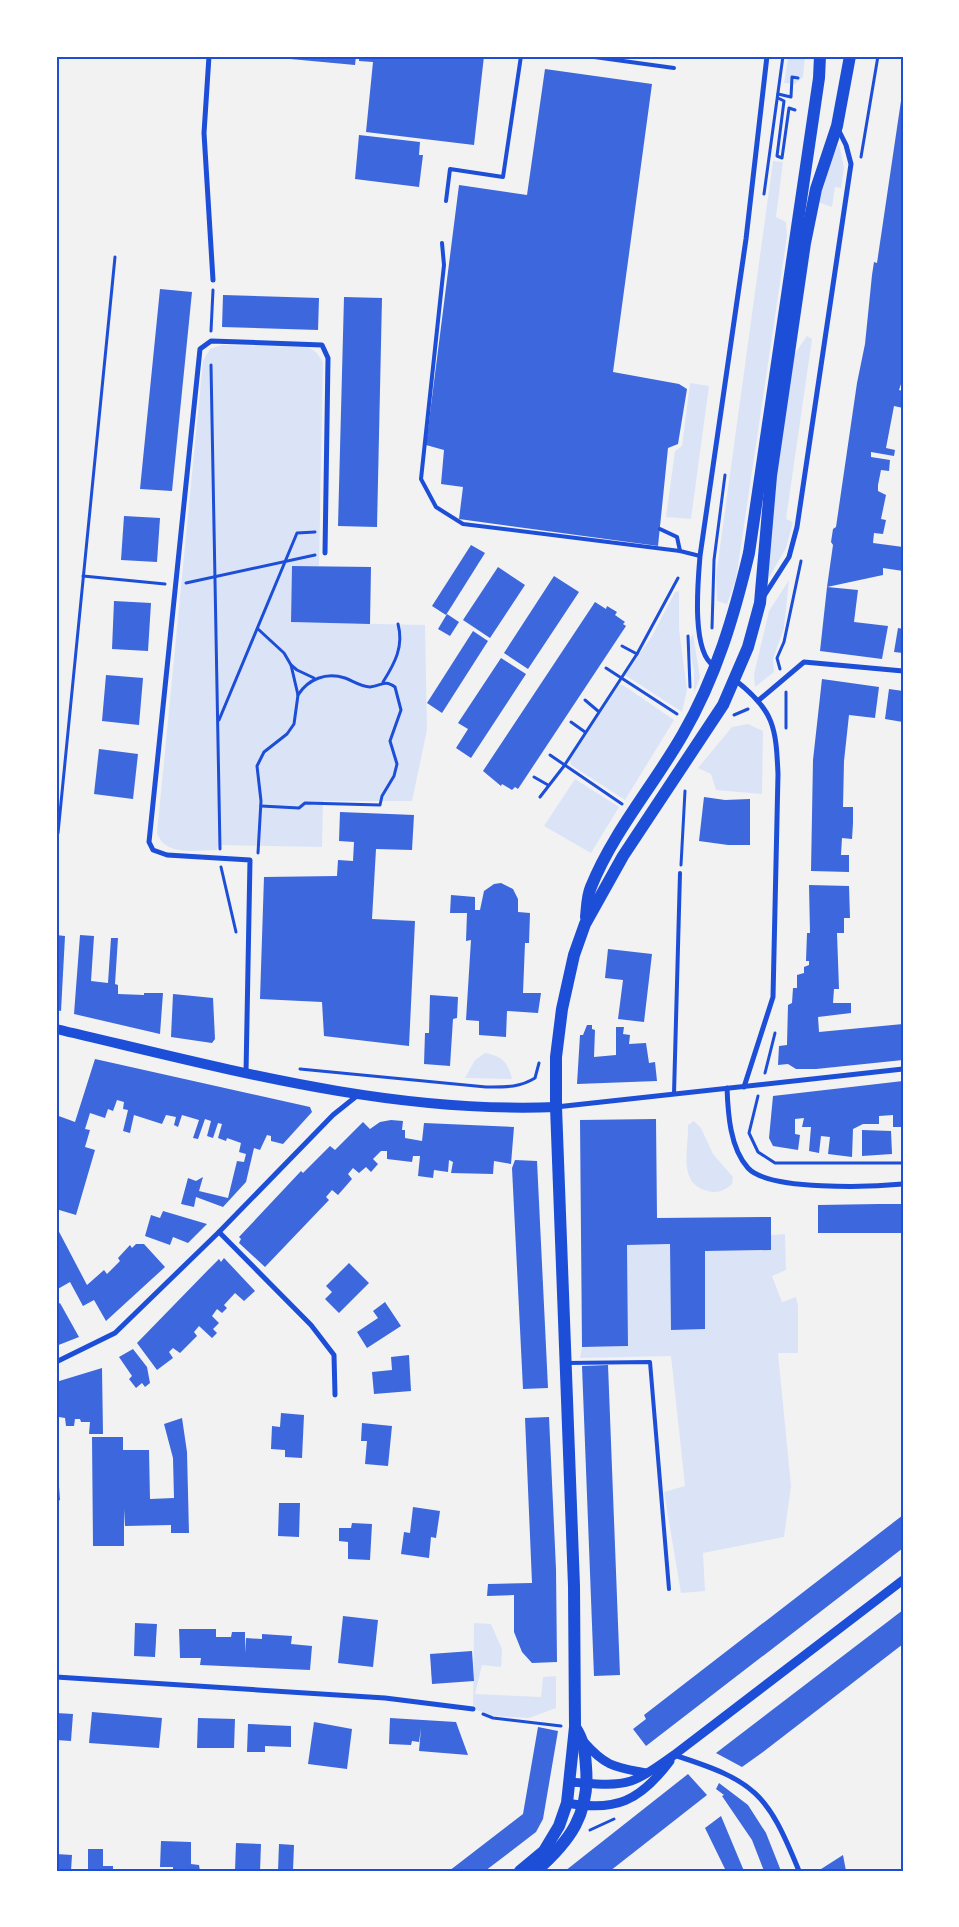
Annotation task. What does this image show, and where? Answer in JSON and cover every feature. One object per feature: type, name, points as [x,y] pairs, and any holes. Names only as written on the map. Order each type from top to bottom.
[{"type":"main road","points":[[585,924],[590,888],[634,811],[683,735],[716,667],[740,594],[749,553],[809,146],[820,56]]},
{"type":"main road","points":[[520,1871],[544,1851],[559,1826],[567,1803],[575,1727],[574,1586],[556,1107],[556,1057],[562,1009],[574,955],[585,924],[623,856],[723,705],[748,646],[760,603],[769,492],[806,243],[816,189],[837,126],[850,56]]},
{"type":"main road","points":[[56,1029],[292,1084],[358,1095],[457,1105],[523,1109],[556,1107]]},
{"type":"main road","points":[[536,1871],[553,1856],[572,1833],[584,1806],[587,1783],[584,1742],[575,1727]]},
{"type":"street","points":[[210,56],[204,133],[213,280]]},
{"type":"street","points":[[716,667],[704,655],[699,632],[700,556],[746,239],[767,56]]},
{"type":"street","points":[[760,603],[789,558],[797,527],[851,164],[846,145],[837,126]]},
{"type":"street","points":[[246,1073],[250,860],[167,855],[153,850],[149,842],[200,349],[211,341],[322,344],[328,358],[325,553]]},
{"type":"street","points":[[759,700],[804,662],[903,671]]},
{"type":"street","points":[[735,680],[759,700],[774,728],[777,742],[773,997],[744,1087]]},
{"type":"street","points":[[556,1107],[903,1069]]},
{"type":"street","points":[[727,1088],[728,1109],[736,1151],[750,1170],[773,1180],[794,1185],[903,1184]]},
{"type":"street","points":[[56,1362],[115,1333],[219,1232],[333,1115],[358,1095]]},
{"type":"street","points":[[219,1232],[311,1325],[334,1355],[335,1395]]},
{"type":"street","points":[[569,1782],[598,1785],[630,1782],[646,1774],[674,1755],[903,1580]]},
{"type":"street","points":[[56,1678],[385,1698],[473,1709]]},
{"type":"street","points":[[584,1742],[600,1760],[612,1766],[646,1774]]},
{"type":"street","points":[[567,1803],[584,1806],[610,1806],[629,1800],[657,1778],[674,1755]]},
{"type":"street","points":[[674,1755],[719,1770],[751,1788],[775,1817],[799,1871]]},
{"type":"lane","points":[[446,201],[450,169],[503,177],[521,56]]},
{"type":"lane","points":[[587,56],[674,68]]},
{"type":"lane","points":[[442,243],[444,265],[421,479],[436,506],[463,524],[680,551],[700,556]]},
{"type":"lane","points":[[660,529],[677,537],[680,551]]},
{"type":"lane","points":[[674,1094],[680,873]]},
{"type":"lane","points":[[565,1363],[650,1362],[668,1589]]},
{"type":"path","points":[[861,160],[878,56]]},
{"type":"path","points":[[795,110],[789,108],[782,158],[777,156],[784,101],[778,96],[791,97],[792,77],[798,78]]},
{"type":"path","points":[[58,833],[114,257]]},
{"type":"path","points":[[213,280],[211,341],[220,858],[238,940]]},
{"type":"path","points":[[218,723],[297,533],[325,532]]},
{"type":"path","points":[[83,576],[175,585],[325,553]]},
{"type":"path","points":[[786,731],[786,684],[778,658],[784,642],[801,557]]},
{"type":"path","points":[[540,797],[564,766],[598,710],[637,654],[678,578]]},
{"type":"path","points":[[383,682],[393,665],[401,645],[398,624]]},
{"type":"path","points":[[258,629],[275,643],[291,665],[314,678],[334,676],[370,687],[383,682],[389,682],[395,687],[401,710],[390,741],[397,764],[394,776],[382,796],[380,805],[305,804],[299,808],[261,806]]},
{"type":"path","points":[[690,690],[690,661],[686,640],[690,633],[712,631]]},
{"type":"path","points":[[622,646],[637,654]]},
{"type":"path","points":[[250,860],[258,852],[260,846],[261,806],[257,766],[264,752],[287,734],[294,724],[298,695],[291,665]]},
{"type":"path","points":[[606,668],[684,719]]},
{"type":"path","points":[[298,695],[314,678]]},
{"type":"path","points":[[585,700],[598,710]]},
{"type":"path","points":[[570,722],[585,732]]},
{"type":"path","points":[[550,755],[634,811]]},
{"type":"path","points":[[534,777],[548,786]]},
{"type":"path","points":[[680,873],[685,787]]},
{"type":"path","points":[[776,1029],[749,1133],[758,1152],[775,1163],[788,1165],[903,1163]]},
{"type":"path","points":[[298,1069],[436,1084],[486,1087],[515,1086],[535,1078],[538,1073],[540,1056]]},
{"type":"path","points":[[473,1709],[493,1718],[561,1726]]},
{"type":"shaded area","points":[[795,56],[805,56],[803,77],[795,84],[784,83],[788,59],[794,59]]},
{"type":"shaded area","points":[[839,144],[844,168],[841,188],[835,187],[832,207],[818,202],[833,155]]},
{"type":"shaded area","points":[[773,161],[783,162],[776,217],[786,222],[787,236],[736,579],[727,604],[717,601],[716,576]]},
{"type":"shaded area","points":[[807,336],[812,339],[786,519],[793,522],[786,548],[768,579],[772,507],[794,355]]},
{"type":"shaded area","points":[[222,345],[308,347],[316,352],[323,362],[319,566],[292,566],[291,622],[425,625],[427,730],[412,801],[323,801],[322,847],[218,845],[217,850],[191,851],[174,849],[167,846],[161,841],[157,833],[203,361],[210,349]]},
{"type":"shaded area","points":[[690,383],[709,386],[691,519],[666,517],[675,451],[682,446]]},
{"type":"shaded area","points":[[789,580],[784,628],[773,659],[774,672],[755,687],[754,674],[769,611]]},
{"type":"shaded area","points":[[679,591],[679,629],[687,690],[682,712],[625,675],[652,636],[675,592]]},
{"type":"shaded area","points":[[693,634],[700,677],[694,693],[694,672],[689,643]]},
{"type":"shaded area","points":[[619,685],[623,685],[674,720],[625,800],[571,765],[570,760]]},
{"type":"shaded area","points":[[748,724],[763,731],[762,794],[716,790],[711,774],[698,768],[732,727]]},
{"type":"shaded area","points":[[575,779],[619,807],[591,853],[544,826]]},
{"type":"shaded area","points":[[485,1053],[500,1058],[506,1064],[512,1079],[465,1078],[475,1060]]},
{"type":"shaded area","points":[[694,1121],[701,1128],[713,1154],[733,1177],[732,1184],[721,1191],[712,1192],[698,1187],[688,1173],[688,1125]]},
{"type":"shaded area","points":[[785,1234],[786,1270],[772,1276],[782,1302],[796,1297],[798,1306],[798,1353],[778,1353],[791,1486],[784,1537],[703,1553],[705,1591],[681,1593],[664,1492],[685,1486],[671,1356],[580,1358],[582,1347],[628,1346],[627,1245],[670,1244],[671,1329],[705,1329],[705,1251],[770,1250],[771,1235]]},
{"type":"shaded area","points":[[474,1623],[491,1624],[502,1649],[501,1667],[482,1665],[475,1694],[541,1697],[543,1677],[556,1676],[556,1708],[529,1718],[495,1716],[473,1709]]},
{"type":"building","points":[[258,56],[356,56],[355,65]]},
{"type":"building","points":[[359,56],[484,56],[474,145],[366,132],[373,62],[359,61]]},
{"type":"building","points":[[545,69],[652,84],[613,372],[679,384],[687,389],[678,444],[668,448],[658,546],[459,519],[463,487],[441,484],[444,450],[426,445],[459,185],[527,195]]},
{"type":"building","points":[[902,94],[903,378],[899,390],[903,391],[903,408],[894,406],[886,448],[895,450],[894,456],[871,452],[871,457],[890,460],[889,471],[881,470],[878,485],[878,491],[886,495],[881,519],[886,520],[883,534],[874,533],[873,543],[903,547],[903,571],[883,568],[883,575],[827,587],[833,545],[831,542],[833,529],[836,527],[857,383],[865,344],[872,275],[874,262],[877,263]]},
{"type":"building","points":[[359,135],[420,142],[419,155],[423,155],[419,187],[355,179]]},
{"type":"building","points":[[160,289],[192,292],[172,491],[140,489]]},
{"type":"building","points":[[223,295],[319,298],[318,330],[222,327]]},
{"type":"building","points":[[344,297],[382,298],[377,527],[338,526]]},
{"type":"building","points":[[124,516],[160,518],[157,562],[121,560]]},
{"type":"building","points":[[471,545],[485,553],[446,615],[432,606]]},
{"type":"building","points":[[292,566],[371,567],[370,624],[291,622]]},
{"type":"building","points":[[498,567],[525,585],[490,638],[463,620]]},
{"type":"building","points":[[554,576],[579,592],[528,669],[504,653]]},
{"type":"building","points":[[827,587],[858,590],[854,622],[888,626],[882,659],[820,651]]},
{"type":"building","points":[[114,601],[151,603],[148,651],[112,649]]},
{"type":"building","points":[[595,602],[606,609],[607,606],[617,612],[615,615],[625,622],[623,624],[626,626],[518,789],[515,787],[512,790],[502,784],[501,786],[483,771]]},
{"type":"building","points":[[447,614],[459,622],[450,636],[438,629]]},
{"type":"building","points":[[898,628],[903,629],[903,653],[894,652]]},
{"type":"building","points":[[473,631],[488,641],[442,713],[427,703]]},
{"type":"building","points":[[501,658],[526,674],[471,758],[456,748],[468,729],[458,723]]},
{"type":"building","points":[[106,675],[143,678],[139,725],[102,721]]},
{"type":"building","points":[[822,679],[879,687],[875,718],[849,715],[844,761],[843,807],[853,807],[853,823],[852,839],[842,838],[841,855],[849,855],[849,872],[811,871],[813,760]]},
{"type":"building","points":[[889,689],[903,691],[903,722],[885,719]]},
{"type":"building","points":[[99,749],[138,754],[133,799],[94,794]]},
{"type":"building","points":[[704,797],[725,800],[750,799],[750,845],[728,845],[699,841]]},
{"type":"building","points":[[340,812],[414,815],[412,850],[376,849],[372,919],[415,921],[409,1046],[324,1036],[322,1002],[260,999],[264,877],[337,876],[338,860],[353,861],[354,842],[339,841]]},
{"type":"building","points":[[501,883],[513,889],[518,899],[518,912],[530,913],[529,943],[525,943],[523,993],[541,993],[538,1013],[507,1011],[506,1037],[479,1035],[479,1021],[466,1020],[471,940],[466,941],[467,913],[450,913],[451,895],[475,897],[475,910],[480,910],[484,891],[494,884]]},
{"type":"building","points":[[809,885],[849,886],[850,918],[844,918],[844,933],[837,933],[839,989],[834,989],[833,1003],[851,1003],[851,1013],[818,1017],[819,1032],[903,1024],[903,1060],[816,1069],[796,1069],[788,1064],[778,1065],[779,1046],[787,1045],[788,1005],[792,1003],[793,988],[797,988],[797,975],[804,973],[804,967],[809,965],[809,961],[806,961],[807,933],[810,933]]},
{"type":"building","points":[[56,935],[65,936],[61,1011],[56,1010]]},
{"type":"building","points":[[80,935],[94,936],[91,981],[108,983],[111,938],[118,938],[115,984],[118,985],[118,994],[144,995],[144,993],[163,993],[160,1034],[74,1014]]},
{"type":"building","points":[[608,949],[652,954],[644,1022],[618,1019],[623,980],[605,978]]},
{"type":"building","points":[[173,994],[213,998],[215,1039],[212,1043],[171,1037]]},
{"type":"building","points":[[430,995],[458,997],[457,1018],[453,1019],[450,1066],[424,1064],[425,1033],[429,1033]]},
{"type":"building","points":[[587,1025],[592,1025],[592,1029],[595,1030],[594,1057],[616,1055],[616,1027],[624,1027],[623,1034],[630,1035],[629,1044],[646,1043],[649,1063],[655,1062],[657,1081],[577,1084],[580,1035],[583,1035]]},
{"type":"building","points":[[95,1059],[310,1107],[312,1112],[283,1144],[271,1141],[271,1136],[267,1135],[260,1150],[254,1148],[246,1182],[223,1207],[196,1197],[194,1207],[181,1204],[188,1178],[196,1181],[203,1177],[199,1191],[228,1198],[237,1161],[244,1162],[246,1154],[239,1152],[241,1143],[227,1138],[226,1141],[218,1138],[222,1124],[218,1123],[213,1138],[207,1136],[211,1121],[205,1119],[198,1139],[193,1138],[199,1120],[182,1115],[178,1127],[174,1125],[176,1117],[166,1115],[162,1124],[134,1115],[130,1133],[123,1131],[128,1110],[123,1109],[124,1102],[117,1100],[113,1111],[108,1109],[105,1118],[90,1113],[85,1129],[90,1130],[85,1147],[95,1150],[76,1215],[56,1209],[56,1115],[75,1122]]},
{"type":"building","points":[[903,1081],[903,1127],[893,1127],[893,1115],[879,1116],[879,1124],[863,1124],[853,1129],[852,1157],[828,1154],[830,1137],[821,1136],[819,1153],[809,1151],[811,1127],[802,1127],[804,1118],[795,1119],[795,1134],[800,1135],[798,1150],[773,1146],[769,1138],[773,1096]]},
{"type":"building","points":[[656,1119],[657,1218],[771,1217],[771,1250],[705,1251],[705,1329],[671,1330],[670,1244],[627,1245],[628,1346],[582,1347],[580,1120]]},
{"type":"building","points":[[391,1120],[403,1121],[402,1130],[405,1130],[405,1138],[422,1141],[424,1123],[514,1127],[511,1164],[494,1161],[493,1174],[451,1173],[453,1162],[449,1160],[448,1172],[434,1170],[433,1178],[418,1176],[420,1156],[413,1156],[412,1162],[387,1159],[387,1151],[381,1151],[373,1159],[378,1164],[371,1172],[366,1167],[359,1173],[353,1168],[348,1174],[352,1179],[338,1195],[332,1190],[326,1197],[329,1200],[265,1267],[239,1243],[241,1239],[239,1237],[301,1171],[303,1173],[330,1146],[335,1150],[363,1122],[370,1129],[380,1122]]},
{"type":"building","points":[[862,1130],[891,1131],[892,1154],[862,1156]]},
{"type":"building","points":[[515,1160],[537,1161],[548,1388],[523,1389],[512,1168]]},
{"type":"building","points":[[903,1204],[903,1233],[818,1233],[818,1205]]},
{"type":"building","points":[[163,1211],[207,1224],[188,1243],[173,1237],[170,1245],[145,1236],[151,1215],[160,1218]]},
{"type":"building","points":[[56,1226],[87,1285],[104,1270],[107,1274],[120,1261],[118,1258],[130,1245],[132,1248],[136,1244],[144,1244],[165,1267],[106,1321],[94,1300],[83,1306],[70,1282],[56,1290]]},
{"type":"building","points":[[224,1258],[255,1291],[244,1301],[235,1293],[224,1305],[227,1308],[222,1313],[217,1309],[212,1316],[219,1323],[213,1329],[217,1333],[212,1338],[199,1326],[194,1332],[197,1336],[180,1353],[173,1348],[169,1352],[173,1358],[157,1370],[137,1343],[219,1259],[221,1262]]},
{"type":"building","points":[[349,1263],[369,1283],[339,1313],[325,1299],[332,1292],[326,1286]]},
{"type":"building","points":[[385,1302],[401,1326],[367,1348],[357,1332],[378,1318],[373,1311]]},
{"type":"building","points":[[60,1303],[79,1337],[56,1346],[56,1305]]},
{"type":"building","points":[[133,1349],[147,1367],[150,1383],[145,1387],[142,1383],[136,1388],[129,1379],[132,1376],[119,1357]]},
{"type":"building","points":[[409,1355],[411,1391],[374,1394],[372,1372],[392,1370],[391,1357]]},
{"type":"building","points":[[608,1365],[620,1675],[594,1676],[582,1366]]},
{"type":"building","points":[[102,1368],[103,1434],[89,1434],[90,1422],[81,1422],[80,1419],[75,1419],[74,1426],[66,1426],[65,1418],[59,1417],[59,1423],[56,1424],[56,1382]]},
{"type":"building","points":[[281,1413],[304,1415],[302,1458],[285,1457],[285,1450],[271,1449],[272,1426],[280,1427]]},
{"type":"building","points":[[549,1417],[556,1569],[557,1662],[532,1663],[522,1652],[514,1632],[514,1595],[487,1596],[488,1584],[532,1583],[525,1418]]},
{"type":"building","points":[[182,1418],[187,1452],[189,1533],[171,1533],[171,1525],[125,1526],[124,1509],[124,1546],[93,1546],[92,1437],[123,1437],[123,1450],[149,1450],[150,1499],[174,1498],[173,1458],[164,1424]]},
{"type":"building","points":[[362,1423],[392,1426],[388,1466],[365,1464],[367,1441],[361,1441]]},
{"type":"building","points":[[56,1447],[60,1500],[56,1502]]},
{"type":"building","points":[[279,1503],[300,1503],[299,1537],[278,1536]]},
{"type":"building","points":[[413,1507],[440,1511],[436,1538],[431,1537],[429,1558],[401,1554],[404,1532],[410,1533]]},
{"type":"building","points":[[903,1515],[903,1548],[646,1746],[633,1729],[646,1719],[644,1715]]},
{"type":"building","points":[[352,1523],[372,1524],[370,1560],[348,1559],[348,1542],[339,1541],[339,1528],[351,1528]]},
{"type":"building","points":[[903,1610],[903,1644],[763,1752],[742,1767],[716,1753]]},
{"type":"building","points":[[343,1616],[378,1620],[373,1667],[338,1663]]},
{"type":"building","points":[[135,1623],[157,1624],[155,1657],[134,1656]]},
{"type":"building","points":[[179,1629],[216,1629],[216,1637],[231,1637],[232,1632],[245,1632],[245,1653],[246,1638],[262,1639],[262,1634],[292,1636],[291,1644],[312,1646],[310,1670],[200,1665],[201,1658],[180,1658]]},
{"type":"building","points":[[472,1651],[474,1681],[432,1684],[430,1654]]},
{"type":"building","points":[[92,1712],[162,1718],[159,1748],[89,1743]]},
{"type":"building","points":[[56,1713],[73,1714],[71,1741],[56,1740]]},
{"type":"building","points":[[198,1718],[235,1719],[234,1748],[197,1748]]},
{"type":"building","points":[[390,1718],[456,1722],[468,1755],[419,1751],[421,1728],[419,1742],[412,1741],[411,1745],[389,1744]]},
{"type":"building","points":[[314,1722],[352,1729],[347,1769],[308,1764]]},
{"type":"building","points":[[248,1724],[291,1726],[291,1747],[265,1746],[265,1752],[247,1752]]},
{"type":"building","points":[[538,1727],[558,1731],[543,1819],[536,1832],[485,1871],[449,1871],[523,1814]]},
{"type":"building","points":[[688,1774],[707,1795],[610,1871],[565,1871]]},
{"type":"building","points":[[719,1783],[748,1805],[766,1833],[781,1871],[764,1871],[752,1840],[722,1796],[724,1795],[716,1789]]},
{"type":"building","points":[[721,1816],[744,1871],[726,1871],[705,1828]]},
{"type":"building","points":[[161,1841],[191,1842],[191,1864],[199,1865],[200,1871],[173,1871],[173,1867],[160,1867]]},
{"type":"building","points":[[236,1843],[261,1844],[260,1871],[235,1871]]},
{"type":"building","points":[[279,1844],[294,1845],[293,1871],[278,1871]]},
{"type":"building","points":[[88,1849],[103,1849],[103,1866],[113,1866],[113,1871],[88,1871]]},
{"type":"building","points":[[56,1854],[72,1855],[71,1871],[56,1871]]},
{"type":"building","points":[[843,1855],[846,1871],[818,1871]]}]
